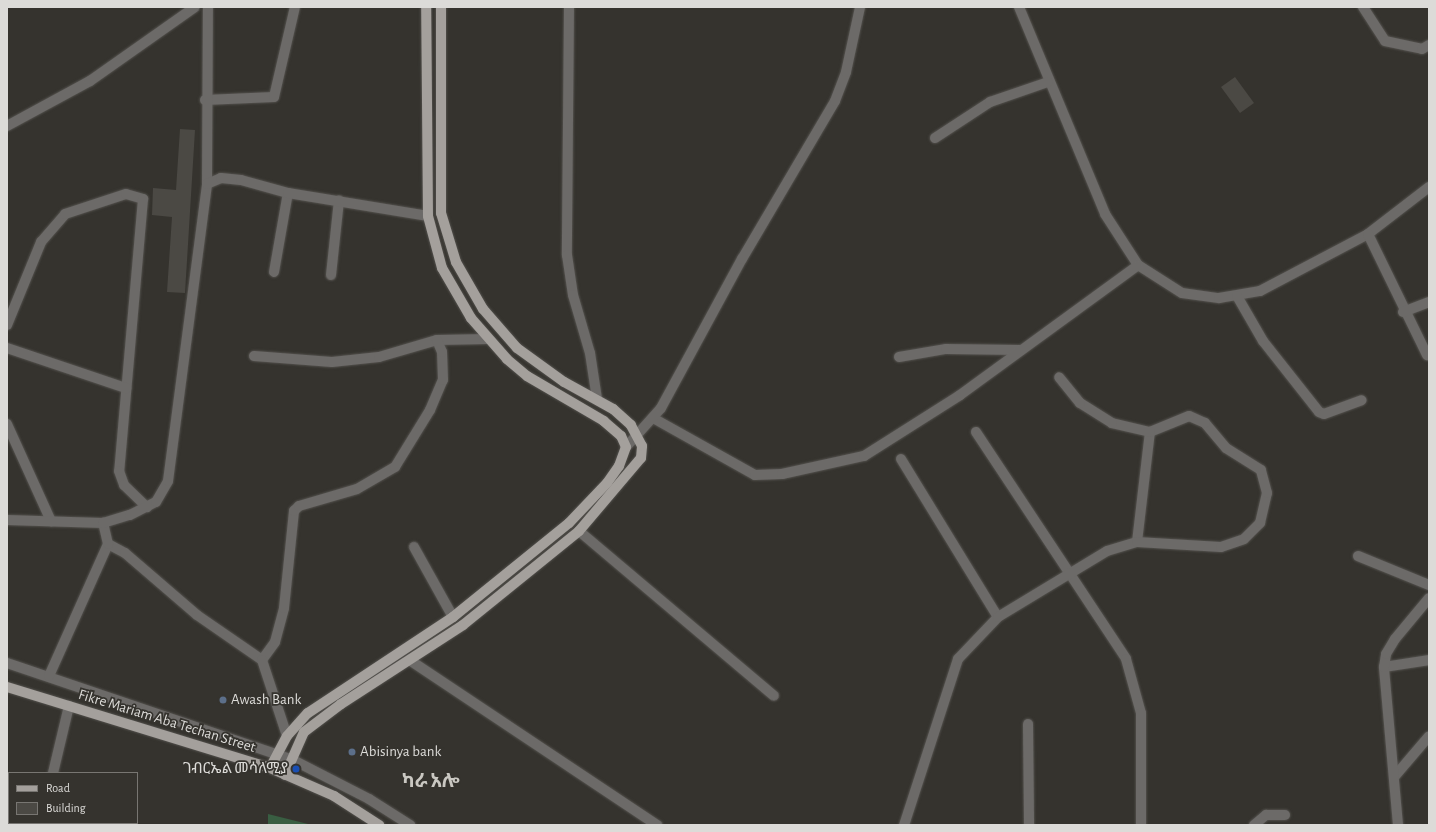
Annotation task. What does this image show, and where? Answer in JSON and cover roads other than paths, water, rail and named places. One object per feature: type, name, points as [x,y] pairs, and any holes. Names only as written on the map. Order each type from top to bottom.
[{"type":"main road","points":[[270,768],[287,736],[308,713],[453,617],[589,504],[619,466],[626,447],[621,436],[604,421],[527,376],[488,339],[457,298],[442,268],[428,216],[426,7]]},
{"type":"main road","points":[[285,774],[304,732],[318,720],[411,661],[463,625],[579,531],[641,458],[638,436],[631,425],[596,399],[564,382],[517,348],[470,291],[447,240],[441,213],[441,7]]},
{"type":"main road","name":"Fikre Mariam Aba Techan Street","points":[[7,686],[270,768],[334,796],[379,825]]},
{"type":"street","points":[[7,126],[90,81],[195,7]]},
{"type":"street","points":[[7,520],[103,523],[147,507],[156,502],[168,481],[207,184],[205,100],[208,7]]},
{"type":"street","points":[[205,100],[274,97],[295,7]]},
{"type":"street","points":[[569,7],[566,255],[573,295],[590,354],[596,399]]},
{"type":"street","points":[[626,447],[638,436],[653,418],[835,101],[846,72],[860,7]]},
{"type":"street","points":[[1019,7],[1048,82],[1105,214],[1138,265],[1182,293],[1219,298],[1260,291],[1368,234],[1429,187]]},
{"type":"street","points":[[1363,7],[1386,41],[1422,49],[1429,44]]},
{"type":"street","points":[[935,138],[990,102],[1048,82]]},
{"type":"street","points":[[207,184],[228,179],[288,193],[339,200],[428,216]]},
{"type":"street","points":[[274,272],[288,193]]},
{"type":"street","points":[[7,325],[41,242],[65,214],[126,194],[143,199],[119,471],[124,485],[147,507]]},
{"type":"street","points":[[331,275],[339,200]]},
{"type":"street","points":[[1368,234],[1403,312],[1427,355]]},
{"type":"street","points":[[653,418],[755,475],[805,470],[864,456],[887,444],[1021,350],[1138,265]]},
{"type":"street","points":[[1237,296],[1263,341],[1319,412],[1324,414],[1362,400]]},
{"type":"street","points":[[1403,312],[1429,302]]},
{"type":"street","points":[[254,356],[332,362],[379,357],[437,340],[488,339]]},
{"type":"street","points":[[262,660],[275,642],[284,608],[294,511],[299,506],[357,489],[395,467],[406,452],[443,380],[444,367],[437,340]]},
{"type":"street","points":[[7,348],[126,388]]},
{"type":"street","points":[[899,357],[946,349],[1021,350]]},
{"type":"street","points":[[904,825],[958,659],[998,617],[1107,551],[1137,542],[1221,547],[1244,540],[1260,523],[1267,493],[1261,470],[1226,448],[1198,418],[1189,416],[1150,432],[1112,423],[1080,403],[1059,377]]},
{"type":"street","points":[[7,424],[51,521]]},
{"type":"street","points":[[976,432],[1071,573],[1126,659],[1135,684],[1141,713],[1141,825]]},
{"type":"street","points":[[1137,542],[1150,432]]},
{"type":"street","points":[[900,459],[998,617]]},
{"type":"street","points":[[49,676],[108,544],[103,523]]},
{"type":"street","points":[[579,531],[774,696]]},
{"type":"street","points":[[108,544],[125,553],[191,610],[262,660],[287,736]]},
{"type":"street","points":[[414,547],[453,617]]},
{"type":"street","points":[[1358,556],[1429,585]]},
{"type":"street","points":[[1398,825],[1395,776],[1384,667],[1386,654],[1395,639],[1429,598]]},
{"type":"street","points":[[1384,667],[1429,660]]},
{"type":"street","points":[[411,661],[657,825]]},
{"type":"street","points":[[7,663],[291,759],[369,799],[410,825]]},
{"type":"street","points":[[53,772],[69,706]]},
{"type":"street","points":[[1028,724],[1029,825]]},
{"type":"street","points":[[1395,776],[1429,736]]},
{"type":"street","points":[[1254,825],[1266,815],[1285,814]]},
{"type":"place","name":"Awash Bank","points":[[223,700]]},
{"type":"place","name":"Abisinya bank","points":[[352,752]]},
{"type":"place","name":"ገብርኤል መሳለሚያ","points":[[296,769]]},
{"type":"district","name":"ካራ አሎ","points":[[431,782]]}]
